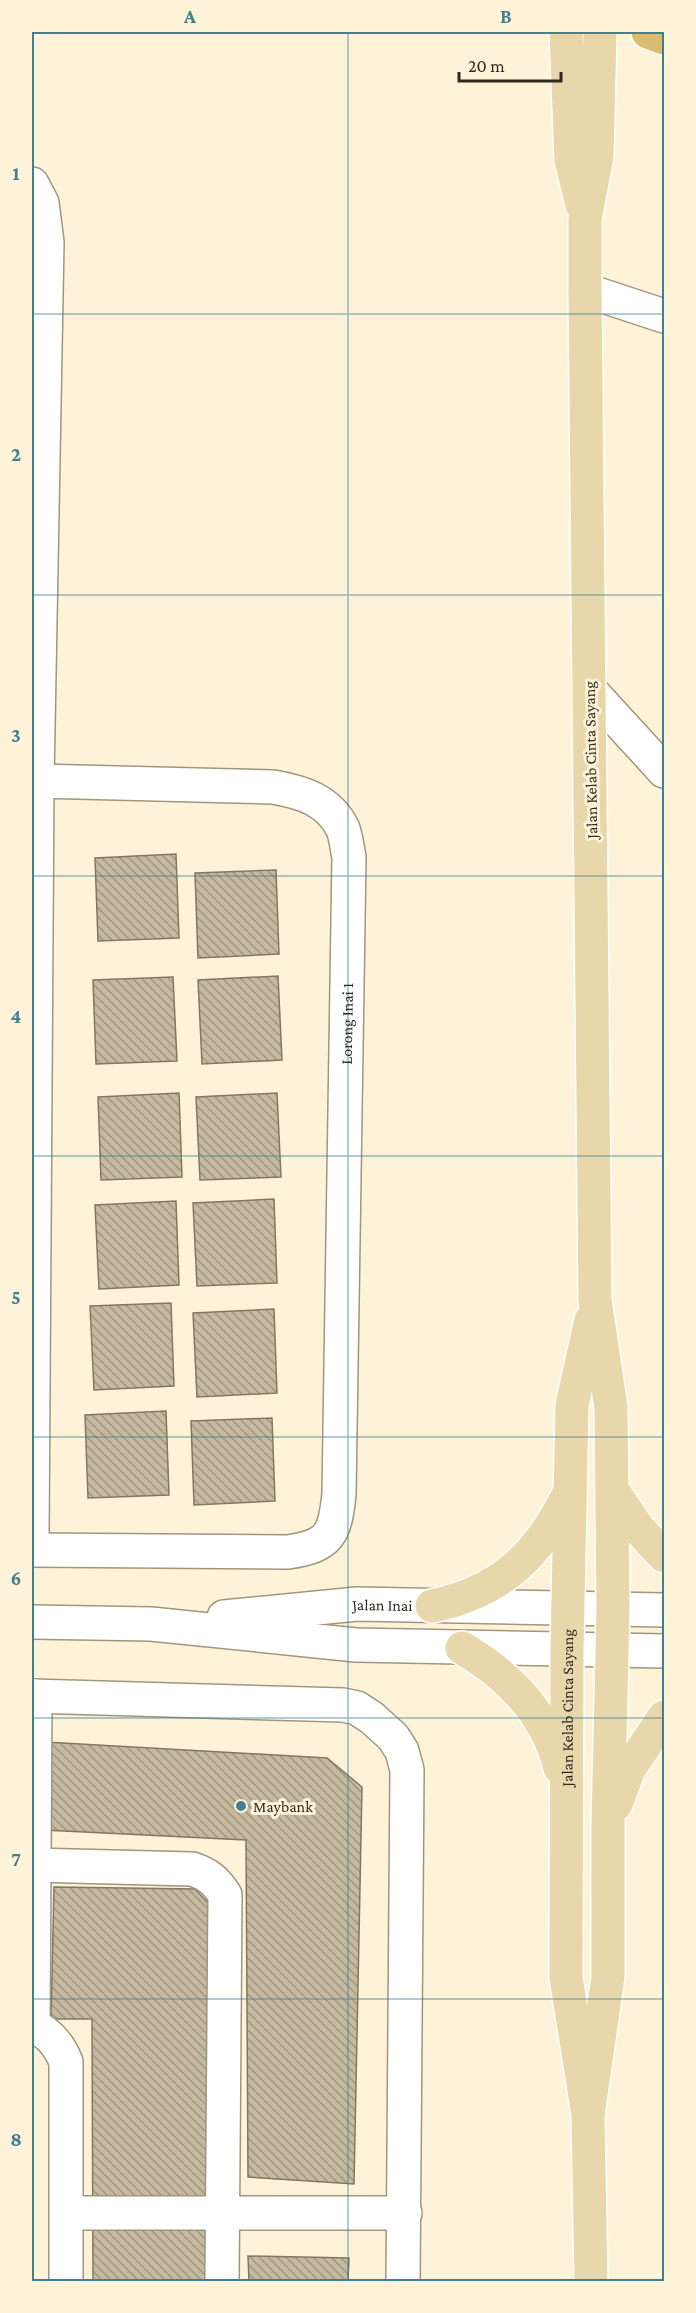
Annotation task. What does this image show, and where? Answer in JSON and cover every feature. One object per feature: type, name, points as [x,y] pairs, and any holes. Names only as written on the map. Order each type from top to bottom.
[{"type":"highway","points":[[648,32],[664,38]]},
{"type":"main road","name":"Jalan Kelab Cinta Sayang","points":[[566,32],[571,159],[585,219]]},
{"type":"main road","name":"Jalan Kelab Cinta Sayang","points":[[588,2115],[608,1977],[608,1825],[614,1609],[611,1407],[595,1300],[585,290],[585,219],[597,156],[600,32]]},
{"type":"main road","name":"Jalan Kelab Cinta Sayang","points":[[591,2282],[588,2115],[566,1977],[567,1608],[572,1405],[595,1300]]},
{"type":"main road","points":[[432,1606],[477,1593],[517,1567],[555,1521],[569,1491]]},
{"type":"main road","points":[[614,1491],[638,1528],[664,1556]]},
{"type":"main road","points":[[462,1648],[488,1663],[510,1683],[530,1706],[546,1732],[558,1761],[565,1791],[567,1823]]},
{"type":"main road","points":[[608,1825],[629,1769],[664,1717]]},
{"type":"street","points":[[32,184],[42,203],[47,243],[37,781],[32,1536]]},
{"type":"street","points":[[585,290],[664,316]]},
{"type":"street","points":[[589,689],[664,771]]},
{"type":"street","name":"Lorong Inai 1","points":[[32,1550],[288,1552],[312,1549],[328,1537],[336,1518],[339,1494],[349,856],[343,829],[326,806],[300,792],[273,787],[37,781]]},
{"type":"street","name":"Jalan Inai","points":[[151,1624],[357,1604],[664,1610]]},
{"type":"street","name":"Jalan Inai","points":[[32,1622],[151,1624],[356,1645],[664,1652]]},
{"type":"street","points":[[66,2282],[66,2062],[60,2046],[45,2032],[32,2026],[33,1696],[343,1705],[357,1708],[372,1718],[393,1737],[402,1750],[407,1770],[404,2282]]},
{"type":"street","points":[[33,1865],[192,1869],[207,1873],[225,1895],[222,2282]]},
{"type":"street","points":[[67,2213],[405,2213]]},
{"type":"building","points":[[176,854],[179,938],[98,941],[95,858]]},
{"type":"building","points":[[276,870],[279,954],[198,958],[195,873]]},
{"type":"building","points":[[278,976],[282,1060],[202,1064],[198,980]]},
{"type":"building","points":[[173,977],[177,1061],[96,1064],[93,980]]},
{"type":"building","points":[[179,1093],[182,1177],[101,1180],[98,1097]]},
{"type":"building","points":[[277,1093],[281,1177],[200,1180],[196,1097]]},
{"type":"building","points":[[274,1199],[277,1283],[197,1286],[193,1203]]},
{"type":"building","points":[[176,1201],[179,1285],[99,1289],[95,1205]]},
{"type":"building","points":[[171,1303],[174,1386],[94,1390],[90,1306]]},
{"type":"building","points":[[274,1309],[277,1393],[197,1397],[193,1313]]},
{"type":"building","points":[[166,1411],[169,1495],[88,1498],[85,1415]]},
{"type":"building","points":[[272,1418],[275,1501],[194,1505],[191,1421]]},
{"type":"building","points":[[45,1742],[327,1758],[362,1787],[354,2184],[248,2177],[246,1840],[44,1830]]},
{"type":"building","points":[[54,1887],[195,1889],[223,1919],[208,2282],[93,2282],[92,2019],[51,2019]]},
{"type":"building","points":[[248,2256],[349,2258],[348,2282],[249,2282]]},
{"type":"place","name":"Maybank","points":[[241,1806]]}]
